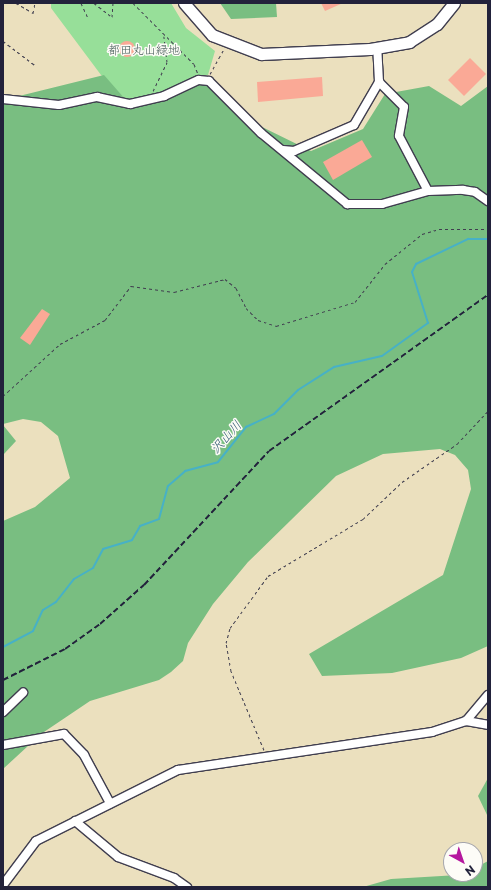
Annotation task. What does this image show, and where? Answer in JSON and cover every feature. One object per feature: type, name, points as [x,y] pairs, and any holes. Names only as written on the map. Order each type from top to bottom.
[{"type":"street","points":[[184,3],[212,35],[261,54],[377,48],[409,42],[423,35],[454,3]]},
{"type":"street","points":[[282,149],[294,151],[349,129],[379,82],[377,48]]},
{"type":"street","points":[[3,98],[59,105],[97,97],[130,104],[164,96],[199,80],[209,81],[328,192],[347,204],[382,204],[428,191],[472,191],[488,201]]},
{"type":"street","points":[[379,82],[404,107],[399,136],[428,191]]},
{"type":"street","points":[[3,712],[23,693]]},
{"type":"street","points":[[466,721],[488,695]]},
{"type":"street","points":[[3,884],[36,841],[178,770],[414,735],[466,721],[488,725]]},
{"type":"street","points":[[3,745],[64,734],[84,755],[110,803]]},
{"type":"street","points":[[75,821],[118,857],[174,878],[187,887]]},
{"type":"path","points":[[16,3],[32,13],[35,3]]},
{"type":"path","points":[[81,3],[88,18]]},
{"type":"path","points":[[94,3],[112,17],[113,3]]},
{"type":"path","points":[[133,3],[197,72]]},
{"type":"path","points":[[150,97],[167,62],[164,35]]},
{"type":"path","points":[[3,41],[36,66]]},
{"type":"path","points":[[211,72],[224,49]]},
{"type":"path","points":[[3,396],[60,344],[104,320],[131,286],[174,292],[225,279],[236,288],[246,308],[258,320],[276,326],[355,302],[385,264],[422,234],[439,229],[488,229]]},
{"type":"path","points":[[268,757],[231,671],[226,643],[230,628],[268,576],[363,519],[402,482],[457,444],[488,411]]},
{"type":"green space","name":"都田丸山緑地","points":[[51,3],[171,3],[186,28],[215,51],[208,75],[195,76],[166,92],[126,100],[101,75],[51,8]]},
{"type":"green space","points":[[220,3],[276,3],[277,17],[231,19]]},
{"type":"green space","points":[[104,75],[132,107],[159,102],[190,84],[211,82],[258,125],[311,151],[363,129],[385,94],[429,86],[461,106],[488,86],[488,646],[461,658],[392,673],[322,676],[309,654],[443,575],[471,489],[468,470],[455,455],[440,449],[383,454],[336,476],[248,562],[213,604],[188,643],[183,661],[171,672],[159,680],[90,701],[41,734],[3,769],[3,521],[35,507],[70,478],[58,436],[41,422],[23,419],[3,424],[3,100]]},
{"type":"green space","points":[[3,425],[16,441],[3,455]]},
{"type":"green space","points":[[488,778],[488,817],[478,796]]},
{"type":"green space","points":[[488,861],[488,887],[363,887],[391,879],[443,876],[443,882],[483,882],[483,864]]},
{"type":"building","points":[[321,3],[343,3],[325,11]]},
{"type":"building","points":[[124,41],[130,41],[135,46],[133,55],[130,57],[124,57],[119,52],[119,46]]},
{"type":"building","points":[[470,58],[486,74],[464,96],[448,80]]},
{"type":"building","points":[[322,77],[323,96],[258,102],[257,82]]},
{"type":"building","points":[[362,140],[372,157],[333,180],[323,162]]},
{"type":"building","points":[[42,309],[50,314],[30,345],[20,338]]},
{"type":"waterway","name":"沢山川","points":[[3,647],[33,631],[43,610],[56,602],[74,579],[93,568],[103,549],[132,540],[140,526],[159,519],[168,486],[185,471],[218,462],[246,427],[274,414],[298,390],[334,367],[382,356],[428,323],[412,272],[416,264],[468,239],[488,239]]},
{"type":"railway","points":[[3,680],[65,649],[100,624],[144,585],[269,451],[488,295]]}]
